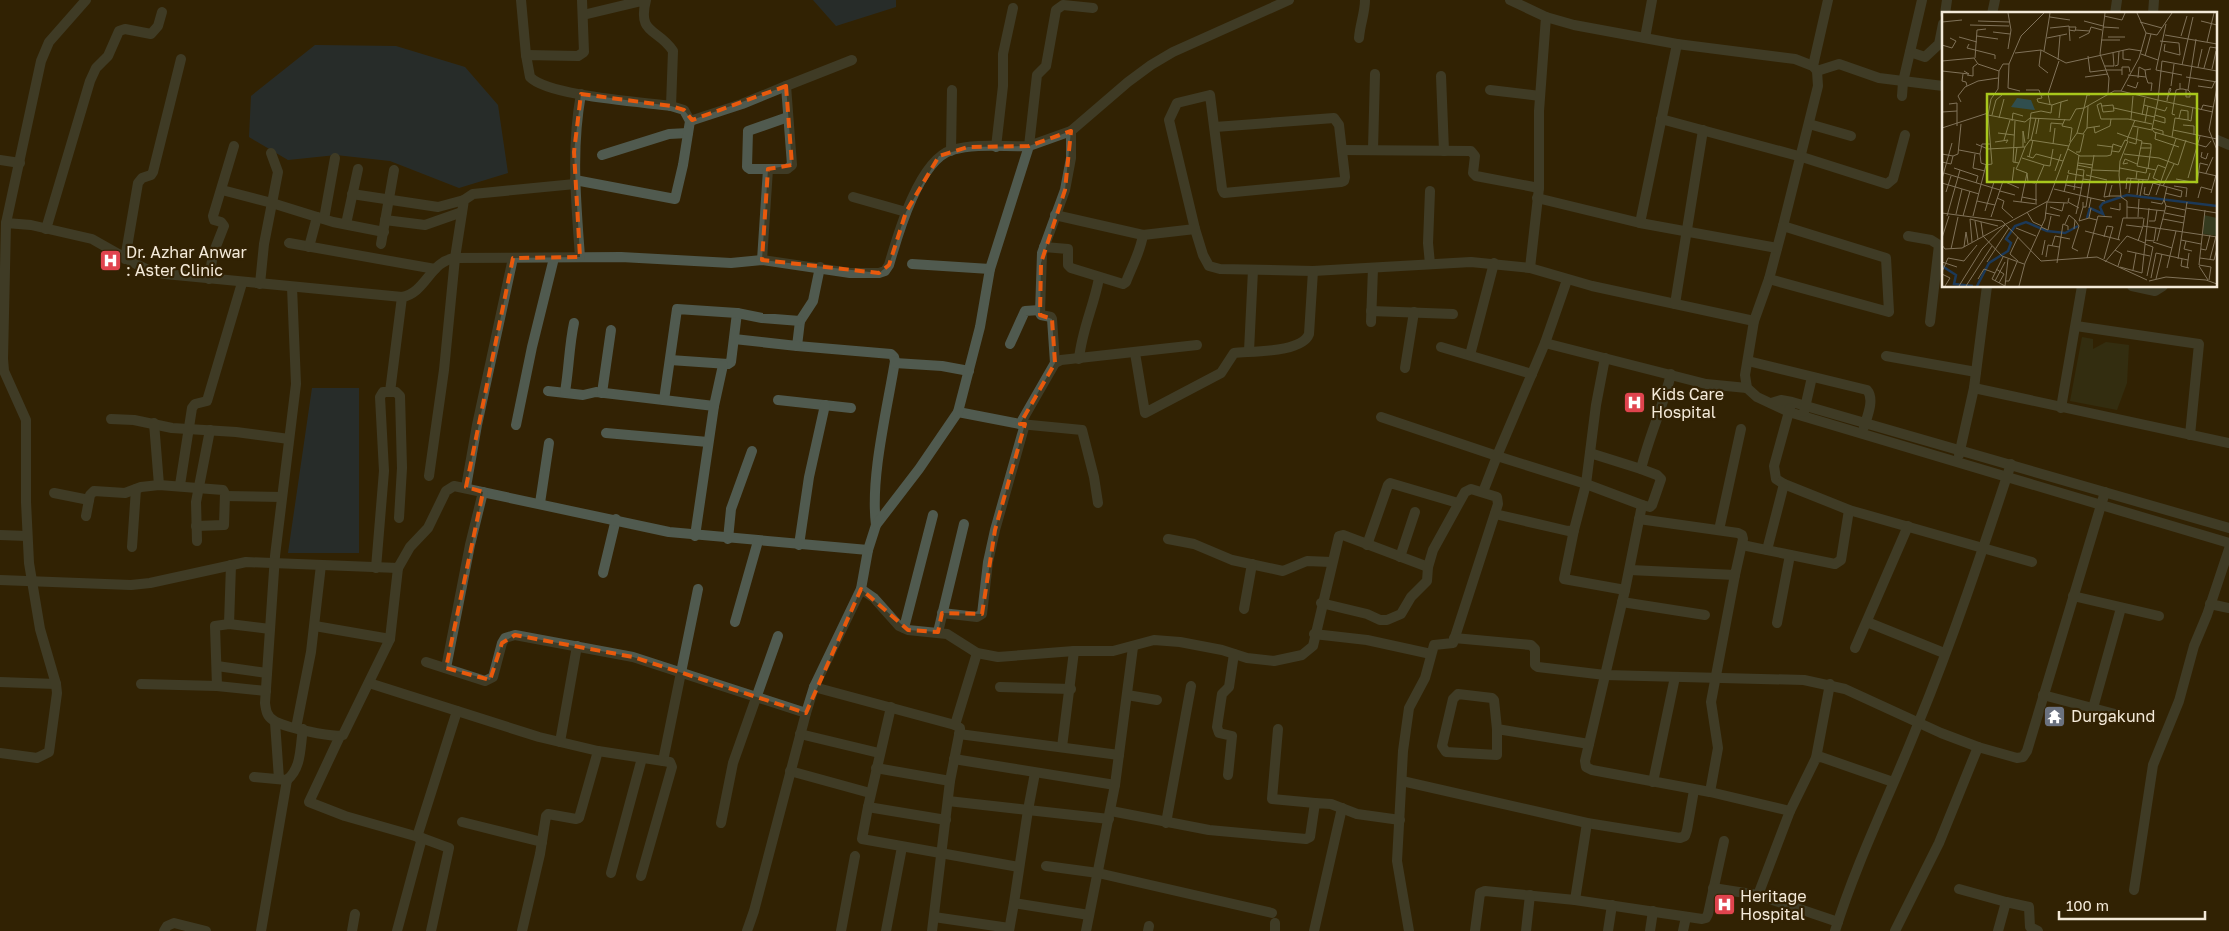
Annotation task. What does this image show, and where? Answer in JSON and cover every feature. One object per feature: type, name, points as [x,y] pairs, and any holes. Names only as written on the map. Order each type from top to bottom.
[{"type":"street","points":[[0,753],[37,758],[49,752],[56,684],[40,629],[32,582],[28,536],[26,420],[4,371],[2,361],[6,223],[4,209],[20,163],[45,50],[86,0]]},
{"type":"street","points":[[352,194],[443,207],[464,200],[473,194],[575,182],[675,200],[690,121],[684,110],[671,106],[581,94],[534,81],[528,72],[521,0]]},
{"type":"street","points":[[526,55],[581,55],[585,45],[582,0]]},
{"type":"street","points":[[583,15],[646,0],[644,9],[645,24],[648,29],[668,44],[672,51],[671,106]]},
{"type":"street","points":[[6,223],[31,225],[92,239],[106,245],[125,259],[150,271],[242,283],[402,297],[414,293],[444,260],[455,258],[629,257],[732,263],[762,260],[850,272],[879,273],[885,271],[889,265],[906,212],[932,163],[939,156],[968,147],[1029,146],[1072,131],[1151,65],[1173,52],[1273,5],[1289,0]]},
{"type":"street","points":[[1359,38],[1361,19],[1365,12],[1365,0]]},
{"type":"street","points":[[1510,0],[1546,18],[1574,25],[1677,44],[1795,59],[1815,68],[1839,64],[1879,78],[1942,86]]},
{"type":"street","points":[[1645,38],[1652,0]]},
{"type":"street","points":[[1747,388],[1746,375],[1754,321],[1769,279],[1802,157],[1818,86],[1815,68],[1828,0]]},
{"type":"street","points":[[1902,96],[1903,82],[1922,0]]},
{"type":"street","points":[[747,931],[814,687],[861,589],[868,550],[876,526],[919,469],[958,412],[980,327],[990,269],[1029,146],[1037,75],[1038,72],[1046,68],[1056,10],[1063,5],[1093,8]]},
{"type":"street","points":[[996,147],[1003,86],[1003,54],[1012,8]]},
{"type":"street","points":[[46,229],[86,91],[96,68],[108,56],[119,31],[125,29],[151,34],[158,26],[162,12]]},
{"type":"street","points":[[1530,268],[1538,193],[1540,96],[1546,18]]},
{"type":"street","points":[[1910,52],[1925,57],[1939,44],[1942,29]]},
{"type":"street","points":[[1640,223],[1677,44]]},
{"type":"street","points":[[125,259],[138,183],[139,180],[151,175],[153,172],[181,59]]},
{"type":"street","points":[[690,121],[742,104],[852,60]]},
{"type":"street","points":[[1373,149],[1375,74]]},
{"type":"street","points":[[1441,76],[1444,150]]},
{"type":"street","points":[[786,86],[792,165],[787,169],[750,169],[747,167],[748,131],[788,117]]},
{"type":"street","points":[[951,151],[952,90]]},
{"type":"street","points":[[1490,90],[1540,96]]},
{"type":"street","points":[[580,258],[575,182],[575,132],[581,94]]},
{"type":"street","points":[[1215,127],[1329,117],[1337,121],[1345,177],[1344,181],[1341,182],[1224,193],[1210,95],[1177,102],[1169,120],[1195,229],[1203,255],[1209,266],[1220,269],[1313,271],[1471,262],[1494,263],[1530,268],[1567,280],[1754,321]]},
{"type":"street","points":[[1661,119],[1802,157],[1887,184],[1893,179],[1905,134]]},
{"type":"street","points":[[1809,124],[1851,136]]},
{"type":"street","points":[[1675,304],[1703,130]]},
{"type":"street","points":[[942,613],[977,617],[982,614],[988,562],[1023,424],[1055,363],[1052,319],[1040,314],[1041,263],[1044,247],[1056,216],[1068,175],[1072,131]]},
{"type":"street","points":[[602,154],[669,134],[688,133]]},
{"type":"street","points":[[2216,140],[2229,146]]},
{"type":"street","points":[[209,279],[213,254],[224,226],[223,223],[213,218],[234,146]]},
{"type":"street","points":[[1342,150],[1444,150],[1473,153],[1475,156],[1473,173],[1476,176],[1640,223],[1777,248]]},
{"type":"street","points":[[260,284],[266,228],[278,172],[271,153]]},
{"type":"street","points":[[309,247],[320,218],[336,158]]},
{"type":"street","points":[[0,160],[20,163]]},
{"type":"street","points":[[346,224],[358,169]]},
{"type":"street","points":[[762,260],[768,169]]},
{"type":"street","points":[[382,244],[394,170]]},
{"type":"street","points":[[222,190],[272,202],[320,218],[384,232]]},
{"type":"street","points":[[1430,191],[1428,243],[1430,264]]},
{"type":"street","points":[[853,197],[906,212]]},
{"type":"street","points":[[429,476],[444,370],[455,258],[464,200]]},
{"type":"street","points":[[385,220],[424,224],[462,212]]},
{"type":"street","points":[[1056,216],[1143,235],[1195,229]]},
{"type":"street","points":[[1769,279],[1889,312],[1886,258],[1783,226]]},
{"type":"street","points":[[1044,247],[1066,248],[1068,249],[1069,267],[1099,278],[1120,283],[1126,282],[1130,267],[1138,257],[1143,235]]},
{"type":"street","points":[[1908,236],[1936,242],[1939,245],[1940,265],[1930,322]]},
{"type":"street","points":[[289,243],[435,270]]},
{"type":"street","points":[[466,488],[477,425],[513,258]]},
{"type":"street","points":[[516,425],[532,347],[554,258]]},
{"type":"street","points":[[1470,355],[1494,263]]},
{"type":"street","points":[[912,264],[990,269]]},
{"type":"street","points":[[796,346],[800,322],[813,301],[820,267]]},
{"type":"street","points":[[1371,322],[1372,268]]},
{"type":"street","points":[[1249,351],[1253,270]]},
{"type":"street","points":[[1135,353],[1145,414],[1221,373],[1234,353],[1283,350],[1307,338],[1313,271]]},
{"type":"street","points":[[1079,358],[1083,332],[1094,302],[1099,278]]},
{"type":"street","points":[[1483,492],[1545,343],[1567,280]]},
{"type":"street","points":[[180,485],[193,405],[205,403],[208,398],[242,283]]},
{"type":"street","points":[[292,287],[296,365],[275,562],[266,711],[268,716],[275,722],[340,736]]},
{"type":"street","points":[[1958,462],[1974,388],[1987,288]]},
{"type":"street","points":[[2061,408],[2082,288]]},
{"type":"street","points":[[2141,288],[2155,291],[2160,288]]},
{"type":"street","points":[[390,392],[402,297]]},
{"type":"street","points":[[664,400],[677,309],[737,313],[800,322]]},
{"type":"street","points":[[1010,344],[1025,311],[1040,310]]},
{"type":"street","points":[[1371,310],[1453,314]]},
{"type":"street","points":[[1405,368],[1414,312]]},
{"type":"street","points":[[670,360],[723,365],[731,362],[737,313]]},
{"type":"street","points":[[565,392],[574,323]]},
{"type":"street","points":[[2076,326],[2199,344],[2190,435]]},
{"type":"street","points":[[602,393],[611,330]]},
{"type":"street","points":[[734,339],[891,354],[894,357],[895,361],[876,477],[874,500],[876,526]]},
{"type":"street","points":[[1545,343],[1706,384],[1747,388],[1757,397],[1772,403],[1779,409],[1791,407],[1862,434],[2229,543]]},
{"type":"street","points":[[1055,363],[1079,358],[1197,345]]},
{"type":"street","points":[[1442,346],[1532,374]]},
{"type":"street","points":[[1886,356],[1976,372]]},
{"type":"street","points":[[1605,358],[1586,484],[1564,579],[1625,590]]},
{"type":"street","points":[[895,361],[895,363],[942,366],[969,371]]},
{"type":"street","points":[[1748,361],[1867,390],[1871,400],[1862,434]]},
{"type":"street","points":[[695,536],[708,442],[723,365]]},
{"type":"street","points":[[1641,469],[1648,441],[1664,401],[1671,374]]},
{"type":"street","points":[[1804,411],[1812,377]]},
{"type":"street","points":[[1974,388],[2229,443]]},
{"type":"street","points":[[548,391],[584,394],[593,392],[714,406]]},
{"type":"street","points":[[376,568],[384,471],[380,397],[383,392],[396,392],[400,396],[402,468],[399,518]]},
{"type":"street","points":[[778,400],[852,408]]},
{"type":"street","points":[[799,544],[809,477],[825,405]]},
{"type":"street","points":[[1791,407],[1774,472],[1776,479],[1849,510],[2032,562]]},
{"type":"street","points":[[1804,411],[1865,423],[2229,528]]},
{"type":"street","points":[[958,412],[1023,424],[1082,430],[1094,477],[1098,503]]},
{"type":"street","points":[[1381,417],[1586,484],[1642,505],[1650,507],[1652,505],[1661,479],[1657,475],[1590,453]]},
{"type":"street","points":[[111,419],[134,420],[188,429],[289,439]]},
{"type":"street","points":[[154,424],[158,485]]},
{"type":"street","points":[[1719,530],[1741,429]]},
{"type":"street","points":[[197,542],[196,502],[210,430]]},
{"type":"street","points":[[606,432],[708,442]]},
{"type":"street","points":[[540,504],[549,443]]},
{"type":"street","points":[[728,538],[731,509],[752,451]]},
{"type":"street","points":[[1713,888],[1758,895],[1836,926],[1918,724],[1984,548],[2011,464]]},
{"type":"street","points":[[1367,544],[1390,483],[1458,504]]},
{"type":"street","points":[[1768,550],[1784,484]]},
{"type":"street","points":[[86,516],[89,500],[94,491],[117,493],[158,485],[180,485],[223,490],[225,496],[224,525],[196,526]]},
{"type":"street","points":[[431,931],[449,848],[419,837],[345,816],[309,802],[340,736],[345,731],[390,639],[398,568],[410,547],[428,528],[446,491],[454,486],[466,488],[695,536],[868,550]]},
{"type":"street","points":[[132,547],[136,489]]},
{"type":"street","points":[[1321,603],[1366,614],[1380,620],[1396,617],[1401,614],[1411,597],[1427,581],[1428,567],[1433,550],[1467,489],[1497,497],[1498,504],[1495,514],[1454,638],[1451,644],[1436,643],[1432,647],[1425,678],[1409,708],[1403,751],[1397,861],[1409,931]]},
{"type":"street","points":[[446,668],[470,544],[483,492]]},
{"type":"street","points":[[1454,638],[1531,645],[1535,649],[1535,665],[1538,667],[1605,675],[1804,680],[1830,684],[1862,696],[1918,724],[1978,747],[2017,758],[2023,757],[2027,751],[2106,492]]},
{"type":"street","points":[[54,493],[89,500]]},
{"type":"street","points":[[225,496],[282,496]]},
{"type":"street","points":[[1642,505],[1630,570],[1585,761],[1586,767],[1592,770],[1710,792],[1790,811]]},
{"type":"street","points":[[1742,544],[1835,564],[1838,563],[1842,555],[1849,510]]},
{"type":"street","points":[[1400,557],[1415,512]]},
{"type":"street","points":[[1495,514],[1568,531],[1574,530]]},
{"type":"street","points":[[904,628],[934,515]]},
{"type":"street","points":[[1639,519],[1742,535],[1742,544],[1715,677],[1711,707],[1718,748],[1710,792]]},
{"type":"street","points":[[603,573],[616,520]]},
{"type":"street","points":[[938,632],[964,524]]},
{"type":"street","points":[[1855,648],[1908,526]]},
{"type":"street","points":[[861,589],[874,598],[899,626],[954,636],[977,653],[998,657],[1074,651],[1113,651],[1154,640],[1180,642],[1261,661],[1287,659],[1306,653],[1313,646],[1314,634],[1337,538],[1341,534],[1428,567]]},
{"type":"street","points":[[0,535],[28,536]]},
{"type":"street","points":[[1168,539],[1194,544],[1219,556],[1283,571],[1307,561],[1331,562]]},
{"type":"street","points":[[735,622],[758,541]]},
{"type":"street","points":[[2134,890],[2153,765],[2180,701],[2194,646],[2229,549]]},
{"type":"street","points":[[1777,623],[1790,555]]},
{"type":"street","points":[[0,580],[140,584],[230,565],[259,562],[398,568]]},
{"type":"street","points":[[1244,608],[1252,564]]},
{"type":"street","points":[[229,624],[230,565]]},
{"type":"street","points":[[254,777],[283,779],[296,771],[321,565]]},
{"type":"street","points":[[1630,570],[1735,575]]},
{"type":"street","points":[[663,761],[698,589]]},
{"type":"street","points":[[2073,596],[2159,616]]},
{"type":"street","points":[[1622,602],[1705,615]]},
{"type":"street","points":[[2210,604],[2229,608]]},
{"type":"street","points":[[2092,708],[2121,608]]},
{"type":"street","points":[[1867,622],[1944,653]]},
{"type":"street","points":[[217,686],[215,626],[229,624],[270,629]]},
{"type":"street","points":[[315,626],[390,639]]},
{"type":"street","points":[[1314,634],[1367,640],[1431,654]]},
{"type":"street","points":[[426,662],[485,681],[490,680],[493,677],[502,643],[509,635],[633,657],[806,713]]},
{"type":"street","points":[[722,823],[733,763],[758,697],[778,636]]},
{"type":"street","points":[[560,742],[577,646]]},
{"type":"street","points":[[1086,931],[1115,785],[1133,647]]},
{"type":"street","points":[[1062,747],[1071,689],[1074,651]]},
{"type":"street","points":[[932,931],[957,730],[977,653]]},
{"type":"street","points":[[1228,776],[1232,736],[1219,733],[1217,727],[1222,694],[1229,687],[1234,654]]},
{"type":"street","points":[[217,666],[267,673]]},
{"type":"street","points":[[1653,782],[1675,677]]},
{"type":"street","points":[[0,682],[56,684]]},
{"type":"street","points":[[368,682],[560,742],[598,751],[670,762],[672,767],[641,876]]},
{"type":"street","points":[[141,684],[217,686],[266,691]]},
{"type":"street","points":[[1758,895],[1790,811],[1816,758],[1830,684]]},
{"type":"street","points":[[1166,823],[1191,686]]},
{"type":"street","points":[[814,687],[891,707],[957,730],[1119,755]]},
{"type":"street","points":[[1000,687],[1071,689]]},
{"type":"street","points":[[1458,694],[1492,698],[1494,700],[1496,729],[1497,755],[1446,752],[1442,746],[1453,699],[1458,694]]},
{"type":"street","points":[[2043,694],[2115,714]]},
{"type":"street","points":[[1127,695],[1157,700]]},
{"type":"street","points":[[891,707],[870,793],[862,839],[942,855],[1019,867]]},
{"type":"street","points":[[397,931],[419,837],[457,711]]},
{"type":"street","points":[[261,931],[283,779],[275,722]]},
{"type":"street","points":[[1278,729],[1272,799],[1322,802],[1357,814],[1400,820]]},
{"type":"street","points":[[1496,729],[1589,744]]},
{"type":"street","points":[[800,734],[879,753]]},
{"type":"street","points":[[1895,931],[1939,843],[1978,747]]},
{"type":"street","points":[[522,931],[542,842],[545,819],[548,814],[579,818],[598,751]]},
{"type":"street","points":[[1816,758],[1821,757],[1893,782]]},
{"type":"street","points":[[611,873],[642,758]]},
{"type":"street","points":[[954,759],[1115,785]]},
{"type":"street","points":[[876,768],[950,781]]},
{"type":"street","points":[[790,771],[870,793]]},
{"type":"street","points":[[934,917],[1009,929],[1035,773]]},
{"type":"street","points":[[1402,781],[1587,823],[1680,838],[1685,836],[1687,830],[1694,790]]},
{"type":"street","points":[[948,801],[1028,810],[1110,815],[1209,830],[1306,839],[1310,837],[1315,803]]},
{"type":"street","points":[[868,806],[946,820]]},
{"type":"street","points":[[1314,931],[1342,808]]},
{"type":"street","points":[[462,822],[542,842]]},
{"type":"street","points":[[1575,900],[1587,823]]},
{"type":"street","points":[[1475,931],[1480,893],[1485,891],[1575,900],[1686,917],[1706,918],[1724,841]]},
{"type":"street","points":[[886,931],[902,847]]},
{"type":"street","points":[[841,931],[855,856]]},
{"type":"street","points":[[1046,866],[1098,873],[1272,912]]},
{"type":"street","points":[[1959,889],[2029,907],[2030,927],[2038,931]]},
{"type":"street","points":[[1526,931],[1530,895]]},
{"type":"street","points":[[1998,931],[2006,902]]},
{"type":"street","points":[[1014,904],[1089,915]]},
{"type":"street","points":[[1608,931],[1612,905]]},
{"type":"street","points":[[1650,931],[1653,911]]},
{"type":"street","points":[[352,931],[355,914]]},
{"type":"street","points":[[1683,931],[1686,917]]},
{"type":"street","points":[[164,931],[167,926],[174,923],[206,931]]},
{"type":"highlighted area","points":[[786,86],[792,165],[768,169],[762,260],[879,273],[889,265],[906,212],[939,156],[968,147],[1029,146],[1071,131],[1065,190],[1041,263],[1040,315],[1052,319],[1055,363],[1020,424],[1025,424],[995,530],[982,614],[942,613],[938,632],[908,630],[861,589],[806,713],[633,657],[515,635],[502,643],[490,680],[446,668],[483,492],[466,487],[513,258],[580,257],[574,152],[581,94],[671,106],[684,110],[692,120]]},
{"type":"green space","points":[[2082,337],[2093,339],[2093,349],[2106,342],[2129,345],[2127,383],[2117,410],[2070,401]]},
{"type":"water","points":[[813,0],[896,0],[896,7],[836,26]]},
{"type":"water","points":[[315,45],[396,46],[465,67],[498,105],[508,173],[459,188],[390,161],[336,155],[288,160],[249,137],[251,96]]},
{"type":"water","points":[[312,388],[359,388],[359,553],[288,553]]},
{"type":"place","name":"Dr. Azhar Anwar : Aster Clinic","points":[[110,261]]},
{"type":"place","name":"Kids Care Hospital","points":[[1635,403]]},
{"type":"place","name":"Durgakund","points":[[2055,716]]},
{"type":"place","name":"Heritage Hospital","points":[[1724,905]]}]
